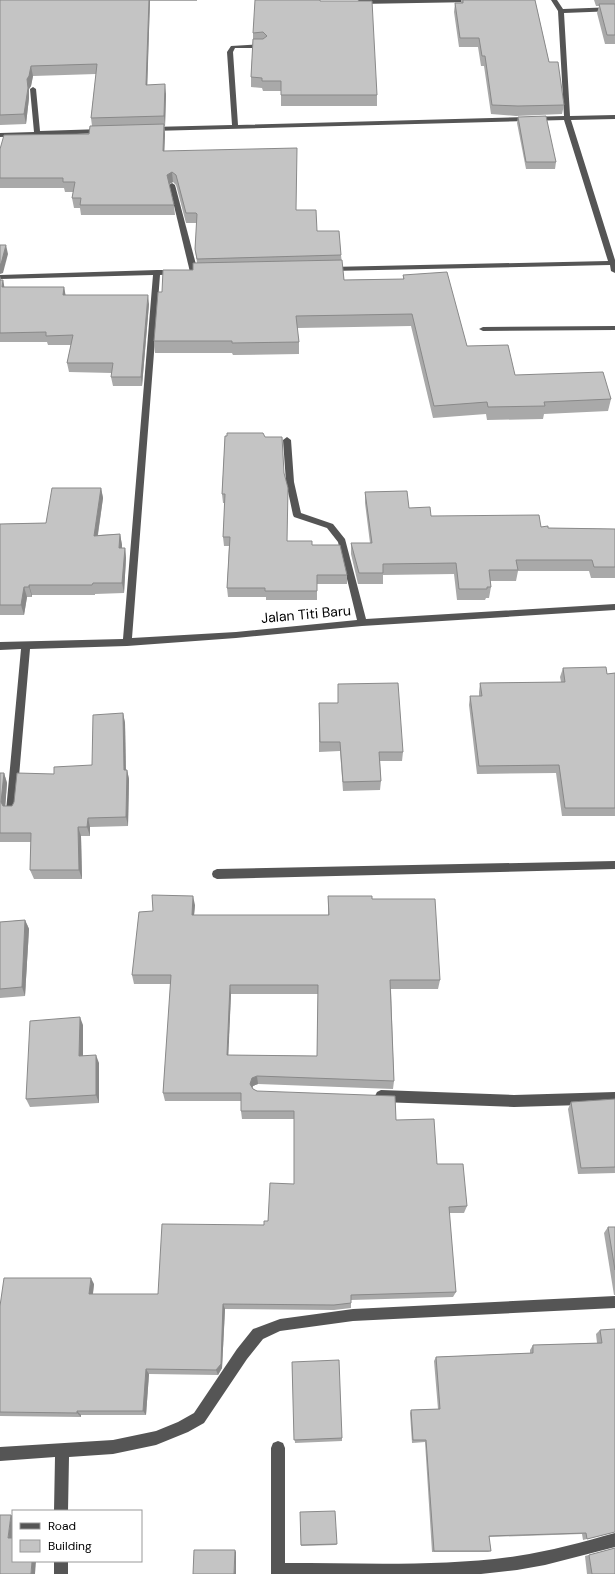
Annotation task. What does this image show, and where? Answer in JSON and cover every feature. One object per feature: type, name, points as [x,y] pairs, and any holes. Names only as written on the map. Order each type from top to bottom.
[{"type":"street","points":[[348,2],[482,0]]},
{"type":"street","points":[[554,0],[561,11],[567,119],[615,271]]},
{"type":"street","points":[[561,11],[615,8]]},
{"type":"street","points":[[235,127],[230,52],[233,48],[239,46],[263,46]]},
{"type":"street","points":[[34,89],[37,133]]},
{"type":"street","points":[[148,130],[615,117]]},
{"type":"street","points":[[0,135],[108,131]]},
{"type":"street","points":[[0,277],[198,272],[172,185]]},
{"type":"street","points":[[320,269],[613,262]]},
{"type":"street","points":[[127,642],[157,272]]},
{"type":"street","points":[[483,329],[615,328]]},
{"type":"street","points":[[287,440],[290,482],[297,515],[330,526],[342,541],[362,623]]},
{"type":"street","name":"Jalan Titi Baru","points":[[0,646],[127,642],[236,635],[362,623],[615,606]]},
{"type":"street","points":[[12,811],[26,645]]},
{"type":"street","points":[[217,874],[615,865]]},
{"type":"street","points":[[370,1095],[514,1101],[615,1098]]},
{"type":"street","points":[[0,1454],[113,1448],[156,1438],[199,1418],[242,1354],[258,1334],[280,1325],[353,1315],[615,1302]]},
{"type":"street","points":[[278,1448],[278,1572],[433,1571],[496,1566],[568,1553],[615,1540]]},
{"type":"street","points":[[61,1510],[62,1450]]},
{"type":"street","points":[[61,1562],[61,1574]]},
{"type":"building","points":[[0,0],[149,0],[146,85],[165,84],[164,116],[91,118],[97,64],[31,66],[27,79],[28,88],[24,114],[0,115]]},
{"type":"building","points":[[255,0],[372,1],[377,95],[281,95],[281,81],[262,81],[262,78],[251,77],[253,39],[263,39],[267,36],[263,32],[253,33]]},
{"type":"building","points":[[463,0],[535,0],[549,62],[558,62],[564,105],[492,105],[485,56],[482,56],[479,38],[460,38],[455,3],[463,3]]},
{"type":"building","points":[[599,4],[615,4],[615,35],[607,35]]},
{"type":"building","points":[[546,116],[556,162],[526,162],[518,117]]},
{"type":"building","points":[[164,124],[163,151],[297,148],[296,210],[316,210],[317,231],[339,231],[341,255],[197,259],[195,249],[197,214],[186,213],[176,175],[172,172],[167,175],[174,205],[80,205],[81,198],[72,198],[75,182],[63,182],[63,178],[0,178],[0,149],[4,135],[89,134],[90,126]]},
{"type":"building","points":[[0,245],[6,245],[1,264],[0,264]]},
{"type":"building","points":[[342,260],[344,280],[404,279],[403,275],[447,272],[467,346],[508,345],[515,375],[603,372],[611,399],[544,402],[545,406],[488,407],[487,402],[434,406],[412,314],[296,316],[299,342],[232,343],[232,341],[154,341],[158,292],[162,292],[163,270],[193,270],[193,263]]},
{"type":"building","points":[[0,280],[3,280],[2,287],[64,287],[63,295],[148,295],[141,377],[111,377],[113,363],[67,363],[73,335],[46,336],[46,332],[0,333]]},
{"type":"building","points":[[227,433],[263,433],[265,437],[282,437],[284,473],[288,488],[287,541],[312,541],[312,545],[340,545],[347,575],[317,575],[317,591],[265,591],[265,588],[227,588],[230,537],[223,537],[225,494],[222,494],[225,436],[227,436]]},
{"type":"building","points":[[52,488],[101,488],[94,536],[120,534],[119,548],[125,548],[122,583],[93,583],[92,585],[29,585],[29,587],[24,587],[21,605],[0,605],[0,524],[46,523]]},
{"type":"building","points":[[407,491],[409,508],[430,507],[431,516],[539,515],[541,527],[615,529],[615,567],[594,567],[592,560],[516,560],[518,570],[489,570],[491,587],[487,587],[487,589],[459,589],[456,563],[383,564],[383,573],[359,573],[351,543],[372,543],[365,492]]},
{"type":"building","points":[[606,667],[607,674],[615,673],[615,808],[565,808],[559,765],[479,766],[470,696],[482,696],[480,683],[565,682],[563,668]]},
{"type":"building","points":[[398,683],[403,752],[379,752],[381,781],[343,782],[340,742],[320,742],[319,703],[338,703],[338,684]]},
{"type":"building","points":[[123,713],[124,770],[127,770],[126,817],[88,818],[87,827],[78,827],[79,870],[30,870],[31,833],[0,833],[0,773],[4,773],[1,802],[3,806],[12,806],[14,802],[17,773],[54,774],[54,767],[92,765],[93,715]]},
{"type":"building","points":[[152,895],[193,896],[192,915],[329,915],[328,896],[372,896],[372,899],[435,899],[440,980],[390,980],[394,1081],[257,1076],[252,1078],[250,1084],[253,1089],[257,1091],[395,1096],[396,1120],[434,1119],[437,1164],[463,1164],[467,1206],[449,1207],[456,1292],[351,1295],[351,1303],[334,1305],[223,1304],[221,1364],[216,1370],[146,1369],[143,1411],[77,1411],[77,1413],[0,1412],[0,1306],[4,1278],[91,1278],[89,1294],[158,1294],[162,1224],[264,1225],[264,1221],[268,1221],[270,1183],[294,1184],[294,1111],[241,1111],[241,1093],[163,1093],[171,975],[132,975],[139,912],[153,911]],"holes":[[[230,985],[318,985],[317,1056],[227,1055]]]},
{"type":"building","points":[[25,920],[22,987],[0,989],[0,922]]},
{"type":"building","points":[[80,1017],[79,1056],[96,1055],[96,1095],[26,1099],[30,1021]]},
{"type":"building","points":[[615,1099],[615,1167],[581,1168],[571,1102]]},
{"type":"building","points":[[608,1227],[615,1227],[615,1270]]},
{"type":"building","points":[[615,1329],[615,1532],[587,1539],[586,1533],[489,1536],[491,1551],[434,1551],[426,1440],[413,1440],[411,1410],[440,1409],[436,1357],[533,1353],[533,1345],[602,1343],[600,1330]]},
{"type":"building","points":[[339,1360],[342,1438],[294,1440],[292,1362]]},
{"type":"building","points":[[335,1511],[337,1544],[301,1545],[300,1512]]},
{"type":"building","points":[[0,1515],[11,1515],[8,1538],[12,1538],[12,1562],[32,1562],[31,1574],[0,1574]]},
{"type":"building","points":[[615,1548],[615,1574],[592,1574],[589,1555]]},
{"type":"building","points":[[194,1550],[235,1550],[234,1574],[193,1574]]}]
